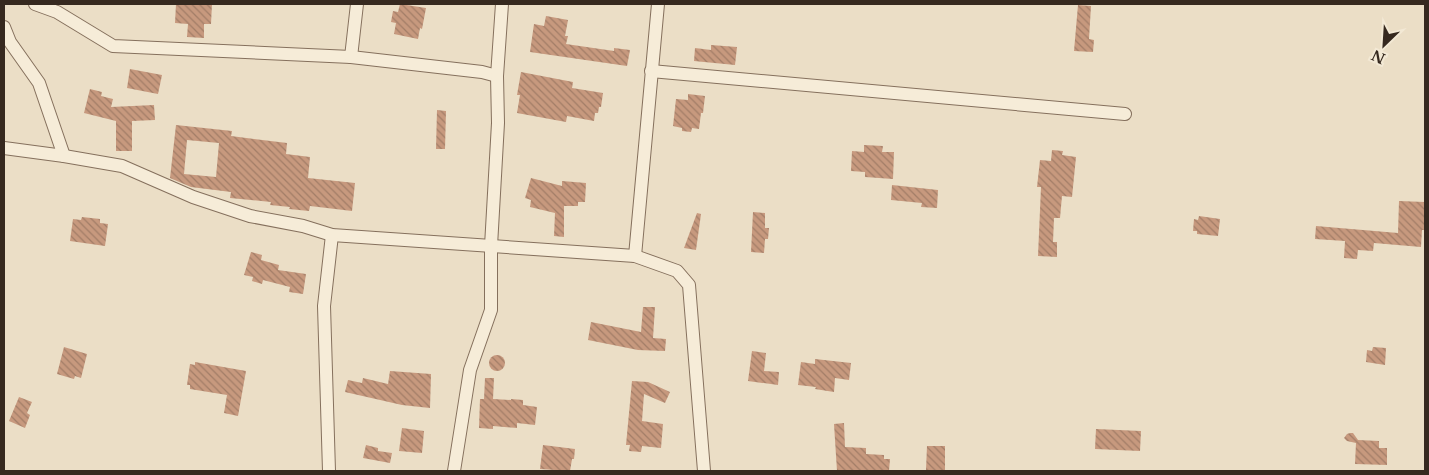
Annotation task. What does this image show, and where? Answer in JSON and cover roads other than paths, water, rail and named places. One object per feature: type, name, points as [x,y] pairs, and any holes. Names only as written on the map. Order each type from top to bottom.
[{"type":"street","points":[[35,4],[59,8],[113,46],[351,57],[482,72],[497,76]]},
{"type":"street","points":[[351,57],[357,4]]},
{"type":"street","points":[[454,471],[470,370],[490,310],[491,246],[498,123],[497,76],[502,4]]},
{"type":"street","points":[[635,256],[658,4]]},
{"type":"street","points":[[4,27],[10,42],[39,83],[64,156]]},
{"type":"street","points":[[651,71],[1125,114]]},
{"type":"street","points":[[4,148],[122,166],[193,197],[250,216],[303,226],[332,235],[635,256],[678,271],[689,285],[704,471]]},
{"type":"street","points":[[329,471],[324,306],[332,235]]}]
